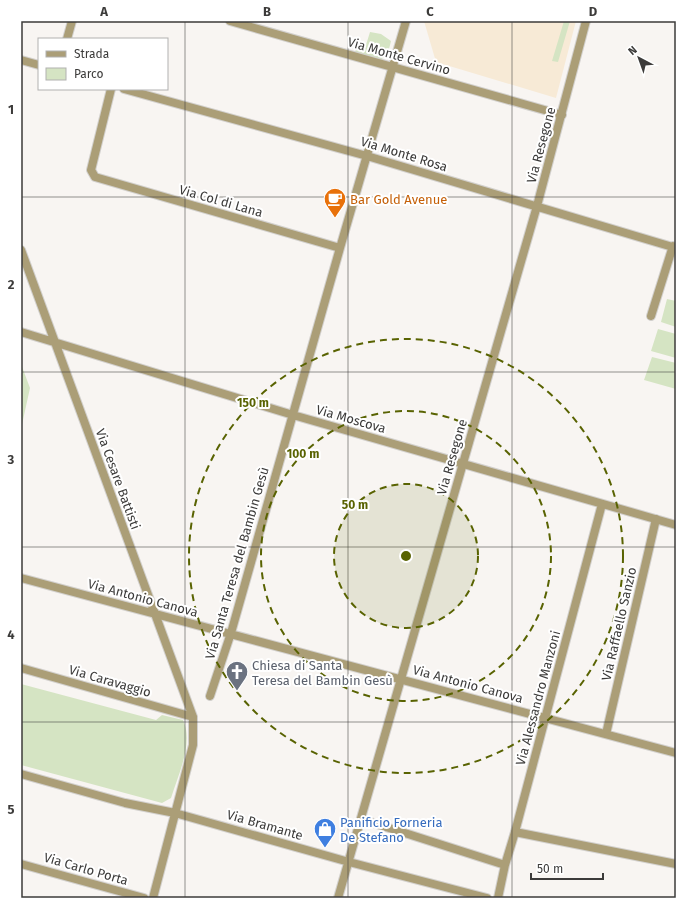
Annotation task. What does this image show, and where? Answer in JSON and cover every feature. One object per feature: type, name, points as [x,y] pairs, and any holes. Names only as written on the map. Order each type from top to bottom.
[{"type":"street","points":[[67,38],[72,21]]},
{"type":"street","name":"Via Monte Cervino","points":[[230,21],[562,115]]},
{"type":"street","name":"Via Santa Teresa del Bambin Gesù","points":[[210,696],[231,633],[406,21]]},
{"type":"street","name":"Via Resegone","points":[[338,898],[400,678],[538,206],[586,21]]},
{"type":"street","points":[[21,60],[38,66]]},
{"type":"street","name":"Via Col di Lana","points":[[111,90],[91,170],[95,177],[340,248]]},
{"type":"street","name":"Via Monte Rosa","points":[[128,90],[367,156],[674,247]]},
{"type":"street","points":[[652,316],[674,247]]},
{"type":"street","name":"Via Cesare Battisti","points":[[21,250],[193,717]]},
{"type":"street","name":"Via Moscova","points":[[21,332],[293,415],[676,525]]},
{"type":"street","name":"Via Alessandro Manzoni","points":[[498,898],[505,865],[602,504]]},
{"type":"street","name":"Via Raffaello Sanzio","points":[[606,734],[656,519]]},
{"type":"street","name":"Via Antonio Canova","points":[[21,578],[400,678],[676,754]]},
{"type":"street","name":"Via Caravaggio","points":[[21,668],[193,717]]},
{"type":"street","points":[[153,898],[193,745],[193,717]]},
{"type":"street","name":"Via Bramante","points":[[21,774],[125,803],[175,813],[349,862],[487,898]]},
{"type":"street","points":[[361,819],[505,865]]},
{"type":"street","points":[[515,832],[676,864]]},
{"type":"street","name":"Via Carlo Porta","points":[[21,864],[144,898]]},
{"type":"shaded area","points":[[424,21],[576,21],[556,98],[436,62]]},
{"type":"green space","points":[[564,21],[570,21],[558,62],[552,61]]},
{"type":"green space","points":[[370,32],[381,34],[391,41],[389,49],[380,60],[355,53],[357,43],[366,45]]},
{"type":"green space","points":[[667,299],[676,301],[676,327],[661,322]]},
{"type":"green space","points":[[658,329],[676,334],[676,358],[651,351]]},
{"type":"green space","points":[[652,357],[676,363],[676,389],[644,380]]},
{"type":"green space","points":[[21,364],[30,388],[21,429]]},
{"type":"green space","points":[[21,684],[156,720],[162,715],[183,720],[186,729],[186,749],[171,798],[162,803],[21,765]]},
{"type":"place","name":"Bar Gold Avenue","points":[[335,218]]},
{"type":"place","name":"Chiesa di Santa Teresa del Bambin Gesù","points":[[237,692]]},
{"type":"place","name":"Panificio Forneria De Stefano","points":[[325,848]]}]
